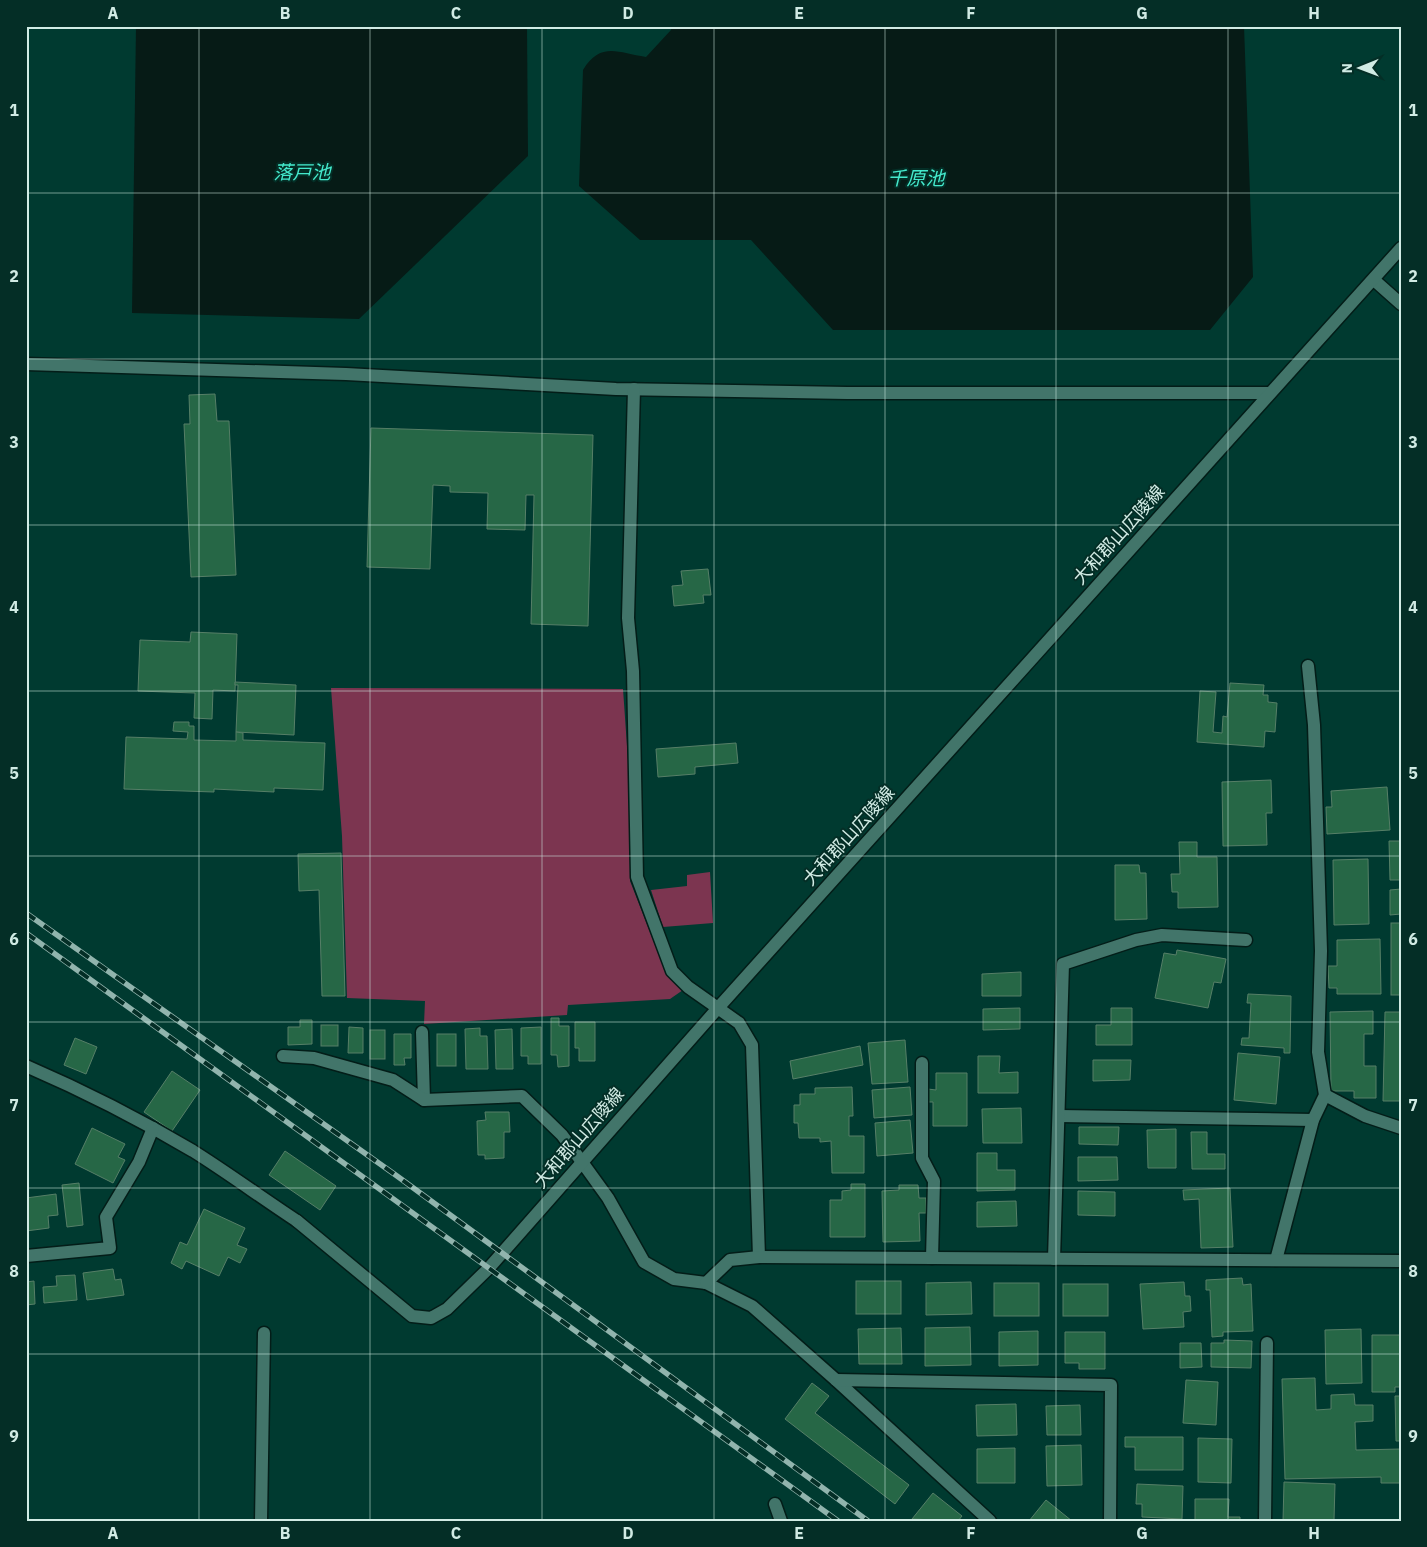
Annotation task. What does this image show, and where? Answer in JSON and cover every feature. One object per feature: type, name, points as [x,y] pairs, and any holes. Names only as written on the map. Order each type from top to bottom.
[{"type":"street","name":"大和郡山広陵線","points":[[26,1066],[89,1093],[194,1152],[297,1221],[412,1316],[431,1318],[447,1309],[488,1269],[718,1008],[1401,248]]},
{"type":"street","points":[[1374,280],[1401,304]]},
{"type":"street","points":[[26,364],[346,374],[634,389],[847,393],[1270,393]]},
{"type":"street","points":[[634,389],[628,618],[633,671],[637,877],[672,971],[688,987],[738,1023],[752,1045],[759,1257]]},
{"type":"street","points":[[1276,1260],[1313,1120],[1325,1095],[1318,1052],[1321,951],[1314,725],[1308,666]]},
{"type":"street","points":[[1054,1259],[1064,964],[1136,940],[1162,935],[1246,940]]},
{"type":"street","points":[[422,1032],[424,1100]]},
{"type":"street","points":[[283,1056],[314,1058],[393,1080],[424,1100],[522,1096],[562,1135],[582,1162],[608,1198],[644,1262],[674,1279],[706,1283],[752,1306],[990,1521]]},
{"type":"street","points":[[922,1063],[922,1158],[934,1181],[932,1258]]},
{"type":"street","points":[[1325,1095],[1365,1116],[1401,1128]]},
{"type":"street","points":[[1059,1116],[1313,1120]]},
{"type":"street","points":[[26,1256],[110,1248],[106,1217],[140,1162],[153,1128]]},
{"type":"street","points":[[706,1283],[730,1260],[759,1257],[1401,1261]]},
{"type":"street","points":[[261,1521],[264,1333]]},
{"type":"street","points":[[1265,1521],[1267,1343]]},
{"type":"street","points":[[836,1380],[1111,1385],[1110,1521]]},
{"type":"street","points":[[775,1504],[781,1521]]},
{"type":"shaded area","points":[[331,688],[623,689],[630,789],[630,881],[666,973],[683,990],[670,999],[568,1005],[567,1015],[424,1024],[425,1001],[347,998],[342,836]]},
{"type":"shaded area","points":[[710,872],[713,923],[663,927],[651,890],[687,886],[687,875]]},
{"type":"water","name":"落戸池","points":[[136,26],[527,26],[528,156],[359,319],[132,313]]},
{"type":"water","name":"千原池","points":[[671,26],[1244,26],[1253,277],[1210,330],[833,330],[751,240],[640,240],[579,186],[583,70],[596,55],[603,52],[611,51],[646,57],[671,30]]},
{"type":"building","points":[[215,394],[217,421],[229,421],[236,575],[191,577],[184,424],[190,424],[189,395]]},
{"type":"building","points":[[371,428],[593,435],[588,626],[531,624],[534,495],[526,495],[525,530],[487,529],[488,493],[450,492],[450,486],[433,485],[430,569],[367,567]]},
{"type":"building","points":[[708,569],[711,595],[703,595],[704,603],[674,606],[672,586],[683,585],[681,571]]},
{"type":"building","points":[[191,632],[237,634],[235,691],[213,690],[212,719],[194,718],[195,693],[138,691],[140,640],[190,642]]},
{"type":"building","points":[[235,682],[296,685],[294,735],[236,732],[238,685],[235,685]]},
{"type":"building","points":[[1230,683],[1264,685],[1263,695],[1268,695],[1268,702],[1277,703],[1275,732],[1265,731],[1264,747],[1197,742],[1200,691],[1216,692],[1213,732],[1222,733],[1223,716],[1227,717]]},
{"type":"building","points":[[174,722],[189,722],[189,726],[194,726],[194,740],[236,741],[236,732],[243,733],[243,740],[325,743],[323,790],[274,788],[274,792],[214,789],[214,792],[124,789],[126,737],[187,739],[188,732],[173,731]]},
{"type":"building","points":[[736,743],[738,763],[695,767],[695,774],[658,777],[656,749]]},
{"type":"building","points":[[1271,780],[1272,813],[1266,813],[1267,845],[1223,846],[1222,782]]},
{"type":"building","points":[[1387,787],[1390,830],[1327,834],[1326,807],[1332,807],[1331,791]]},
{"type":"building","points":[[1389,841],[1401,841],[1401,880],[1390,880]]},
{"type":"building","points":[[1179,842],[1197,842],[1197,857],[1217,857],[1218,907],[1178,908],[1178,892],[1172,892],[1171,874],[1180,874]]},
{"type":"building","points":[[341,853],[345,996],[322,996],[319,890],[299,891],[298,854]]},
{"type":"building","points":[[1368,859],[1369,924],[1334,925],[1333,860]]},
{"type":"building","points":[[1115,865],[1139,865],[1140,873],[1146,873],[1147,919],[1115,920]]},
{"type":"building","points":[[1401,889],[1401,914],[1390,915],[1390,890]]},
{"type":"building","points":[[1391,923],[1401,923],[1401,995],[1391,995]]},
{"type":"building","points":[[1380,939],[1381,994],[1337,994],[1337,988],[1329,988],[1328,966],[1337,966],[1337,940]]},
{"type":"building","points":[[1177,950],[1226,959],[1221,983],[1214,982],[1208,1008],[1155,998],[1164,953],[1176,955]]},
{"type":"building","points":[[1021,972],[1021,996],[982,996],[982,974]]},
{"type":"building","points":[[1248,994],[1291,996],[1290,1053],[1284,1053],[1284,1048],[1241,1045],[1242,1038],[1249,1038],[1251,1003],[1247,1003]]},
{"type":"building","points":[[1020,1008],[1020,1029],[983,1030],[983,1009]]},
{"type":"building","points":[[1111,1008],[1132,1008],[1132,1045],[1096,1045],[1096,1025],[1111,1025]]},
{"type":"building","points":[[1373,1011],[1373,1034],[1364,1034],[1364,1066],[1376,1066],[1376,1098],[1354,1098],[1354,1091],[1331,1091],[1330,1012]]},
{"type":"building","points":[[1385,1012],[1401,1012],[1401,1101],[1383,1101]]},
{"type":"building","points":[[551,1018],[559,1018],[559,1026],[569,1026],[569,1066],[558,1067],[557,1055],[551,1055]]},
{"type":"building","points":[[300,1020],[312,1020],[312,1044],[288,1045],[288,1027],[300,1027]]},
{"type":"building","points":[[575,1022],[595,1022],[595,1061],[579,1061],[579,1048],[575,1048]]},
{"type":"building","points":[[321,1025],[338,1025],[338,1046],[321,1046]]},
{"type":"building","points":[[349,1027],[363,1028],[363,1053],[348,1053]]},
{"type":"building","points":[[541,1027],[541,1064],[528,1064],[528,1056],[521,1056],[521,1028]]},
{"type":"building","points":[[480,1028],[480,1036],[487,1036],[488,1069],[466,1069],[465,1029]]},
{"type":"building","points":[[512,1029],[513,1069],[496,1069],[495,1030]]},
{"type":"building","points":[[370,1030],[385,1030],[385,1059],[370,1059]]},
{"type":"building","points":[[394,1034],[411,1034],[411,1058],[404,1058],[405,1065],[394,1065]]},
{"type":"building","points":[[437,1034],[456,1034],[456,1066],[437,1066]]},
{"type":"building","points":[[75,1038],[97,1047],[86,1074],[64,1065]]},
{"type":"building","points":[[905,1040],[908,1082],[872,1084],[868,1043]]},
{"type":"building","points":[[860,1046],[863,1065],[793,1079],[790,1061]]},
{"type":"building","points":[[1238,1053],[1280,1057],[1276,1104],[1234,1100]]},
{"type":"building","points":[[978,1056],[1000,1056],[999,1073],[1018,1072],[1018,1093],[978,1093]]},
{"type":"building","points":[[1093,1060],[1131,1060],[1130,1080],[1093,1081]]},
{"type":"building","points":[[172,1071],[200,1090],[172,1131],[144,1112]]},
{"type":"building","points":[[936,1073],[967,1073],[967,1126],[933,1126],[933,1102],[928,1102],[928,1089],[936,1090]]},
{"type":"building","points":[[852,1087],[853,1116],[849,1116],[849,1136],[864,1136],[864,1173],[832,1173],[831,1141],[820,1142],[820,1138],[799,1138],[798,1123],[794,1123],[794,1105],[800,1105],[800,1094],[815,1094],[815,1088]]},
{"type":"building","points":[[910,1087],[912,1115],[874,1118],[872,1090]]},
{"type":"building","points":[[1021,1108],[1022,1143],[983,1143],[982,1109]]},
{"type":"building","points":[[485,1112],[509,1112],[510,1132],[504,1132],[504,1158],[485,1159],[485,1155],[478,1155],[477,1121],[486,1120]]},
{"type":"building","points":[[910,1120],[913,1153],[877,1156],[875,1123]]},
{"type":"building","points":[[1079,1127],[1119,1127],[1118,1145],[1079,1144]]},
{"type":"building","points":[[92,1128],[125,1144],[118,1157],[125,1160],[113,1183],[75,1164]]},
{"type":"building","points":[[1176,1129],[1176,1168],[1148,1168],[1147,1130]]},
{"type":"building","points":[[1191,1132],[1207,1132],[1207,1154],[1225,1154],[1225,1169],[1192,1169]]},
{"type":"building","points":[[285,1151],[336,1186],[320,1210],[269,1175]]},
{"type":"building","points":[[977,1153],[997,1153],[997,1170],[1015,1170],[1015,1190],[977,1191]]},
{"type":"building","points":[[1078,1157],[1117,1157],[1118,1180],[1078,1181]]},
{"type":"building","points":[[79,1183],[83,1225],[67,1227],[62,1185]]},
{"type":"building","points":[[851,1184],[865,1184],[865,1237],[830,1237],[830,1200],[842,1200],[842,1191],[851,1190]]},
{"type":"building","points":[[899,1185],[918,1185],[919,1198],[926,1198],[926,1213],[919,1213],[920,1241],[883,1242],[882,1191],[899,1190]]},
{"type":"building","points":[[1230,1188],[1233,1247],[1201,1248],[1199,1199],[1184,1200],[1183,1190]]},
{"type":"building","points":[[1078,1191],[1115,1192],[1115,1216],[1078,1215]]},
{"type":"building","points":[[56,1194],[58,1215],[48,1216],[49,1228],[26,1231],[26,1198]]},
{"type":"building","points":[[1016,1201],[1017,1226],[977,1227],[977,1202]]},
{"type":"building","points":[[204,1209],[245,1228],[237,1245],[247,1249],[240,1263],[228,1257],[219,1276],[186,1261],[182,1269],[171,1263],[180,1242],[187,1245]]},
{"type":"building","points":[[113,1269],[115,1280],[121,1279],[124,1295],[87,1300],[83,1273]]},
{"type":"building","points":[[75,1275],[77,1300],[44,1303],[43,1287],[57,1286],[56,1276]]},
{"type":"building","points":[[1242,1278],[1243,1285],[1251,1284],[1253,1331],[1223,1332],[1223,1336],[1212,1337],[1210,1290],[1206,1290],[1206,1280]]},
{"type":"building","points":[[34,1281],[35,1304],[26,1305],[26,1282]]},
{"type":"building","points":[[856,1281],[901,1281],[901,1314],[856,1314]]},
{"type":"building","points":[[971,1282],[972,1314],[926,1315],[926,1283]]},
{"type":"building","points":[[1184,1282],[1185,1296],[1190,1296],[1191,1311],[1183,1312],[1184,1327],[1143,1329],[1140,1284]]},
{"type":"building","points":[[994,1283],[1039,1283],[1039,1316],[994,1316]]},
{"type":"building","points":[[1063,1284],[1108,1284],[1108,1316],[1063,1316]]},
{"type":"building","points":[[970,1327],[971,1365],[925,1366],[925,1328]]},
{"type":"building","points":[[901,1328],[902,1364],[859,1364],[858,1329]]},
{"type":"building","points":[[1361,1329],[1362,1383],[1326,1384],[1325,1330]]},
{"type":"building","points":[[1038,1331],[1038,1365],[999,1366],[999,1332]]},
{"type":"building","points":[[1065,1332],[1105,1332],[1105,1369],[1079,1369],[1079,1363],[1065,1363]]},
{"type":"building","points":[[1372,1335],[1401,1335],[1401,1387],[1395,1387],[1395,1392],[1372,1392]]},
{"type":"building","points":[[1224,1340],[1252,1341],[1251,1368],[1211,1367],[1211,1343],[1224,1343]]},
{"type":"building","points":[[1180,1343],[1201,1343],[1202,1367],[1180,1368]]},
{"type":"building","points":[[1315,1378],[1316,1410],[1331,1409],[1331,1395],[1354,1394],[1355,1405],[1373,1405],[1373,1421],[1355,1422],[1356,1450],[1401,1449],[1401,1483],[1381,1483],[1381,1477],[1285,1479],[1282,1379]]},
{"type":"building","points":[[1186,1380],[1218,1382],[1216,1425],[1183,1423]]},
{"type":"building","points":[[812,1383],[829,1396],[815,1413],[909,1485],[895,1504],[785,1419]]},
{"type":"building","points":[[1395,1396],[1401,1396],[1401,1441],[1396,1441]]},
{"type":"building","points":[[1016,1404],[1017,1435],[977,1436],[976,1405]]},
{"type":"building","points":[[1080,1405],[1081,1435],[1047,1435],[1046,1406]]},
{"type":"building","points":[[1125,1437],[1183,1437],[1183,1470],[1135,1470],[1135,1447],[1125,1447]]},
{"type":"building","points":[[1198,1438],[1232,1439],[1231,1483],[1198,1482]]},
{"type":"building","points":[[1081,1445],[1082,1485],[1047,1486],[1046,1446]]},
{"type":"building","points":[[1015,1448],[1015,1483],[977,1483],[977,1449]]},
{"type":"building","points":[[1284,1482],[1335,1484],[1334,1520],[1344,1521],[1283,1521]]},
{"type":"building","points":[[1137,1484],[1183,1486],[1182,1519],[1142,1517],[1142,1504],[1136,1504]]},
{"type":"building","points":[[933,1493],[962,1516],[958,1521],[912,1519]]},
{"type":"building","points":[[1195,1499],[1229,1499],[1228,1517],[1240,1517],[1240,1521],[1195,1521]]},
{"type":"building","points":[[1046,1500],[1072,1521],[1029,1521]]},
{"type":"railway","points":[[26,913],[397,1176],[868,1521]]},
{"type":"railway","points":[[26,933],[838,1521]]}]
